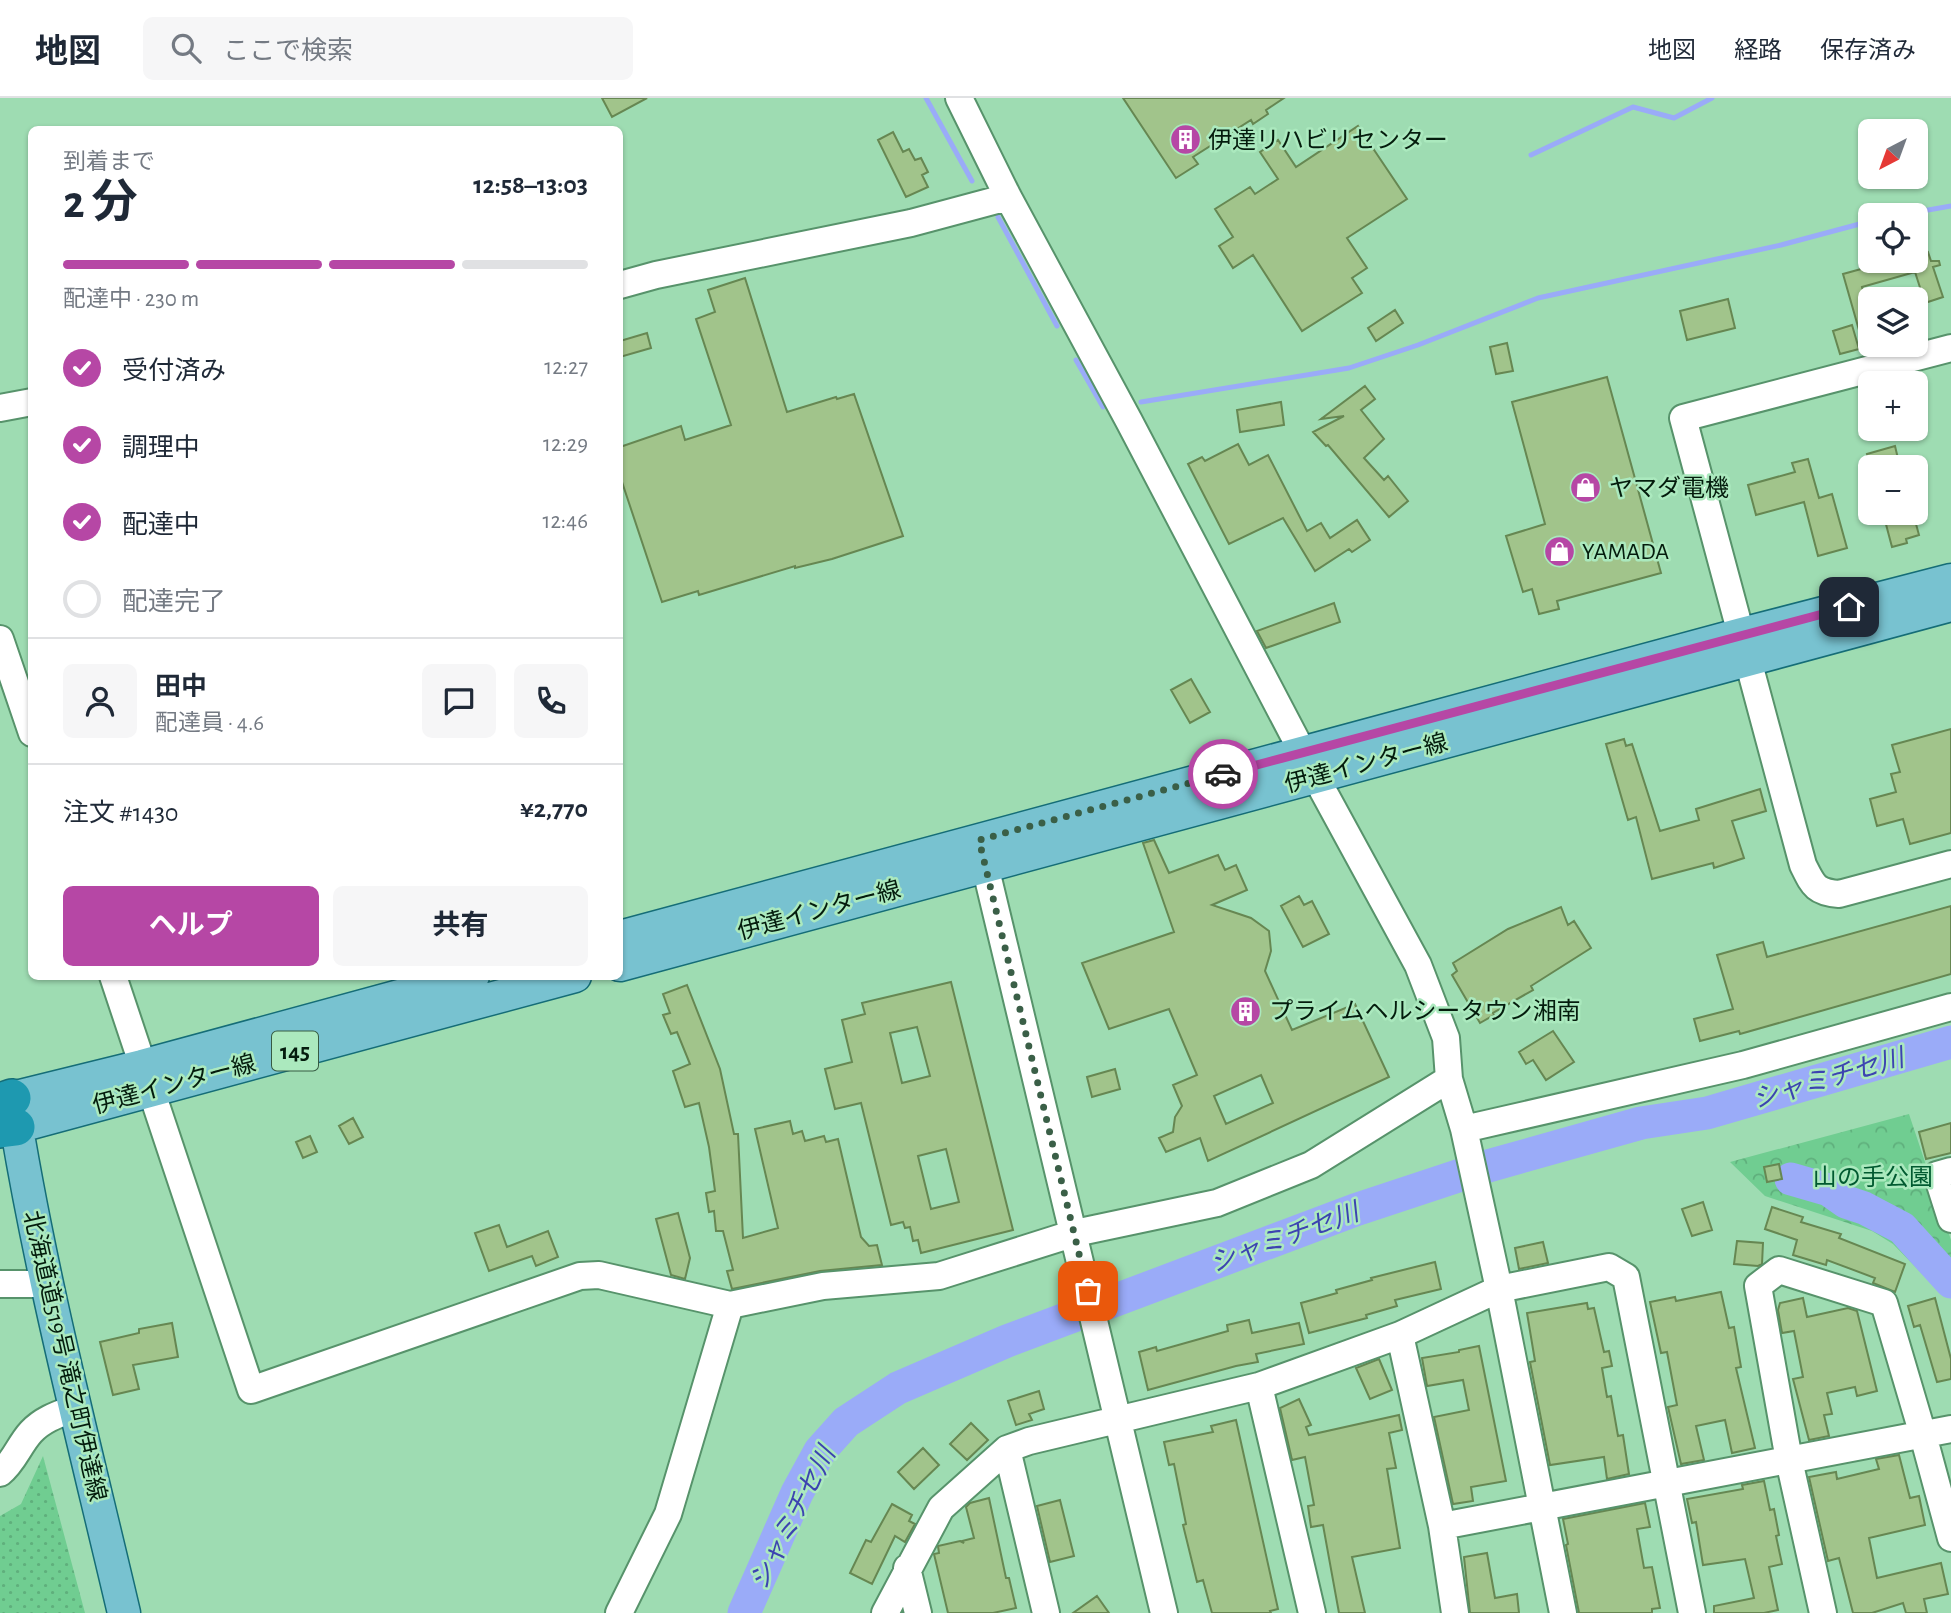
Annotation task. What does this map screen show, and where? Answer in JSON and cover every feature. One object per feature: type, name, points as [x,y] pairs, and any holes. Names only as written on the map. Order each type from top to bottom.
[{"type":"main road","name":"伊達インター線","points":[[623,964],[982,853],[1746,647],[1951,580]]},
{"type":"main road","name":"伊達インター線","points":[[1746,647],[1951,605]]},
{"type":"main road","name":"伊達インター線","points":[[623,936],[982,853]]},
{"type":"main road","name":"伊達インター線","points":[[146,1078],[460,980]]},
{"type":"main road","name":"伊達インター線","points":[[7,1114],[146,1078],[558,980]]},
{"type":"main road","name":"北海道道519号 滝之町伊達線","points":[[7,1114],[21,1161],[78,1421],[124,1613]]},
{"type":"street","points":[[958,98],[1418,965],[1446,1038],[1449,1079],[1465,1137],[1499,1289],[1563,1613]]},
{"type":"street","points":[[623,284],[656,275],[911,223],[1009,197]]},
{"type":"street","points":[[1951,348],[1683,418],[1803,865],[1813,886],[1825,893],[1839,894],[1951,864]]},
{"type":"street","points":[[0,408],[28,403]]},
{"type":"street","points":[[0,639],[28,721]]},
{"type":"street","points":[[982,853],[1164,1613]]},
{"type":"street","points":[[114,980],[251,1390],[580,1276],[599,1275],[730,1305],[822,1286],[939,1276],[1075,1233],[1217,1203],[1311,1165],[1449,1079]]},
{"type":"street","points":[[1465,1137],[1743,1065],[1951,1007]]},
{"type":"street","points":[[1951,1171],[1937,1175],[1951,1219]]},
{"type":"street","points":[[885,1613],[941,1508],[1007,1449],[1116,1419],[1259,1386],[1401,1335],[1499,1289],[1609,1267],[1626,1277],[1692,1613]]},
{"type":"street","points":[[1823,1613],[1789,1460],[1758,1286],[1779,1270],[1884,1303],[1951,1538]]},
{"type":"street","points":[[0,1284],[48,1284]]},
{"type":"street","points":[[619,1613],[668,1514],[730,1305]]},
{"type":"street","points":[[1401,1335],[1442,1526],[1455,1613]]},
{"type":"street","points":[[1259,1386],[1312,1613]]},
{"type":"street","points":[[0,1473],[18,1453],[30,1433],[47,1419],[78,1421]]},
{"type":"street","points":[[1442,1526],[1951,1429]]},
{"type":"street","points":[[1007,1449],[1046,1613]]},
{"type":"street","points":[[907,1568],[918,1613]]},
{"type":"green space","name":"山の手公園","points":[[1909,1114],[1951,1240],[1951,1270],[1933,1285],[1893,1244],[1872,1231],[1765,1196],[1730,1162]]},
{"type":"green space","points":[[43,1456],[85,1613],[0,1613],[0,1516],[21,1504]]},
{"type":"building","points":[[602,98],[647,98],[612,117]]},
{"type":"building","name":"伊達リハビリセンター","points":[[1123,98],[1284,98],[1266,110],[1268,114],[1253,124],[1251,120],[1193,157],[1198,164],[1176,178]]},
{"type":"building","points":[[1358,126],[1407,199],[1347,238],[1367,268],[1352,278],[1362,293],[1302,331],[1253,255],[1233,268],[1219,246],[1233,237],[1215,209],[1250,187],[1255,194],[1278,179],[1260,152],[1278,140],[1296,167]]},
{"type":"building","points":[[893,132],[903,152],[909,149],[915,160],[921,158],[928,172],[922,175],[928,187],[906,197],[878,140]]},
{"type":"building","points":[[1928,252],[1931,261],[1939,261],[1940,265],[1933,267],[1943,297],[1928,302],[1928,287],[1920,287],[1915,273],[1928,273]]},
{"type":"building","points":[[1858,270],[1858,273],[1911,273],[1858,287],[1858,326],[1843,274]]},
{"type":"building","points":[[745,278],[787,412],[854,394],[903,536],[832,559],[795,566],[699,595],[698,591],[662,602],[623,485],[623,446],[681,426],[685,440],[731,425],[696,319],[715,312],[708,290]]},
{"type":"building","points":[[1728,299],[1735,328],[1687,340],[1680,311]]},
{"type":"building","points":[[1395,310],[1403,323],[1376,341],[1368,328]]},
{"type":"building","points":[[1852,325],[1858,349],[1840,354],[1833,331]]},
{"type":"building","points":[[647,333],[651,348],[623,356],[623,340]]},
{"type":"building","points":[[1507,343],[1513,371],[1496,374],[1490,347]]},
{"type":"building","name":"ヤマダ電機","points":[[1607,377],[1661,573],[1557,601],[1559,609],[1539,614],[1532,589],[1523,592],[1506,536],[1545,524],[1512,402]]},
{"type":"building","points":[[1365,386],[1375,399],[1361,410],[1384,439],[1364,458],[1384,480],[1388,476],[1408,501],[1389,517],[1328,445],[1313,432],[1344,416],[1321,419]]},
{"type":"building","points":[[1281,402],[1284,425],[1240,432],[1237,410]]},
{"type":"building","points":[[1238,444],[1249,465],[1268,455],[1307,531],[1321,523],[1330,538],[1357,520],[1370,540],[1352,552],[1349,549],[1315,571],[1283,518],[1229,544],[1188,464],[1202,457],[1205,461]]},
{"type":"building","points":[[1895,446],[1897,455],[1867,455]]},
{"type":"building","points":[[1808,459],[1819,498],[1832,494],[1847,548],[1818,556],[1804,502],[1756,515],[1748,485],[1795,472],[1792,463]]},
{"type":"building","points":[[1886,525],[1916,525],[1919,535],[1906,539],[1907,543],[1892,547]]},
{"type":"building","points":[[1334,603],[1340,622],[1266,648],[1257,631]]},
{"type":"building","points":[[1191,679],[1210,712],[1190,723],[1171,690]]},
{"type":"building","points":[[1951,729],[1951,833],[1910,844],[1903,819],[1877,826],[1870,799],[1896,792],[1891,774],[1900,772],[1892,745]]},
{"type":"building","points":[[1624,739],[1626,746],[1632,744],[1660,831],[1699,820],[1696,809],[1760,789],[1766,811],[1732,821],[1744,858],[1714,868],[1713,863],[1652,879],[1636,817],[1628,820],[1606,744]]},
{"type":"building","name":"プライムヘルシータウン湘南","points":[[1154,840],[1169,873],[1218,855],[1225,870],[1236,865],[1247,890],[1212,905],[1251,918],[1269,931],[1271,951],[1265,971],[1292,1030],[1355,1004],[1389,1077],[1208,1161],[1200,1138],[1166,1152],[1159,1138],[1173,1132],[1175,1117],[1182,1106],[1173,1085],[1197,1075],[1169,1009],[1109,1029],[1082,963],[1174,932],[1143,843]],"holes":[[[1261,1075],[1273,1103],[1226,1124],[1214,1096]]]},
{"type":"building","points":[[1299,896],[1304,905],[1312,901],[1329,934],[1303,947],[1281,906]]},
{"type":"building","points":[[1951,906],[1951,974],[1740,1034],[1739,1031],[1700,1041],[1694,1019],[1733,1009],[1717,955],[1763,942],[1767,957]]},
{"type":"building","points":[[1561,907],[1568,925],[1574,921],[1591,948],[1531,986],[1533,990],[1480,1023],[1452,975],[1457,971],[1453,963],[1508,929]]},
{"type":"building","points":[[951,982],[1013,1230],[921,1253],[918,1240],[913,1241],[910,1227],[905,1228],[903,1222],[891,1225],[861,1103],[835,1109],[825,1069],[852,1062],[842,1020],[865,1014],[862,1003]],"holes":[[[917,1027],[930,1076],[902,1083],[890,1033]],[[946,1149],[959,1202],[931,1209],[918,1156]]]},
{"type":"building","points":[[687,985],[720,1069],[734,1134],[738,1134],[743,1238],[778,1228],[755,1129],[790,1121],[793,1134],[802,1131],[805,1141],[824,1136],[826,1142],[838,1139],[861,1237],[869,1246],[877,1245],[882,1265],[820,1271],[732,1289],[727,1271],[733,1270],[723,1231],[716,1231],[714,1211],[709,1212],[706,1193],[715,1191],[699,1103],[685,1107],[673,1071],[690,1064],[677,1032],[671,1034],[663,1015],[670,1013],[663,994]]},
{"type":"building","points":[[1553,1031],[1574,1062],[1546,1080],[1533,1060],[1526,1064],[1519,1052]]},
{"type":"building","points":[[1115,1069],[1120,1089],[1092,1097],[1087,1077]]},
{"type":"building","points":[[353,1118],[363,1137],[349,1144],[339,1126]]},
{"type":"building","points":[[1951,1123],[1951,1153],[1926,1159],[1919,1132]]},
{"type":"building","points":[[310,1136],[317,1152],[303,1158],[296,1142]]},
{"type":"building","points":[[1779,1164],[1782,1179],[1767,1182],[1764,1167]]},
{"type":"building","points":[[1703,1202],[1712,1230],[1692,1236],[1682,1209]]},
{"type":"building","points":[[1772,1207],[1803,1217],[1801,1222],[1841,1234],[1839,1238],[1905,1264],[1895,1292],[1873,1283],[1875,1278],[1827,1260],[1826,1265],[1793,1255],[1797,1240],[1765,1229]]},
{"type":"building","points":[[678,1213],[690,1258],[685,1279],[671,1275],[656,1219]]},
{"type":"building","points":[[499,1225],[507,1247],[548,1231],[558,1257],[536,1266],[532,1256],[489,1271],[475,1233]]},
{"type":"building","points":[[1737,1241],[1763,1243],[1762,1264],[1734,1264]]},
{"type":"building","points":[[1543,1242],[1548,1263],[1519,1269],[1515,1248]]},
{"type":"building","points":[[1435,1262],[1441,1289],[1395,1300],[1397,1306],[1366,1315],[1367,1318],[1309,1333],[1301,1303],[1337,1293],[1336,1290],[1372,1280],[1371,1278]]},
{"type":"building","points":[[1721,1292],[1729,1328],[1734,1327],[1741,1367],[1736,1368],[1755,1448],[1732,1453],[1725,1420],[1696,1426],[1704,1460],[1681,1464],[1668,1407],[1677,1405],[1667,1352],[1661,1353],[1650,1302],[1675,1297],[1676,1301]]},
{"type":"building","points":[[1803,1298],[1807,1317],[1848,1308],[1857,1311],[1877,1391],[1857,1396],[1855,1387],[1827,1393],[1832,1414],[1824,1415],[1829,1436],[1809,1440],[1793,1379],[1803,1377],[1794,1331],[1782,1333],[1778,1310],[1780,1303]]},
{"type":"building","points":[[1935,1298],[1951,1359],[1951,1379],[1937,1382],[1920,1325],[1914,1327],[1908,1306]]},
{"type":"building","points":[[1587,1303],[1588,1309],[1594,1308],[1604,1352],[1609,1351],[1612,1366],[1602,1368],[1607,1397],[1611,1396],[1618,1436],[1623,1435],[1629,1474],[1607,1479],[1604,1457],[1550,1465],[1530,1362],[1535,1361],[1527,1313]]},
{"type":"building","points":[[1249,1320],[1252,1333],[1299,1323],[1304,1344],[1256,1354],[1258,1362],[1148,1390],[1139,1352],[1156,1347],[1157,1351],[1228,1331],[1227,1325]]},
{"type":"building","points":[[172,1323],[178,1357],[133,1365],[139,1389],[113,1395],[100,1342],[139,1333],[139,1329]]},
{"type":"building","points":[[1479,1346],[1506,1481],[1471,1487],[1473,1501],[1453,1504],[1434,1417],[1469,1410],[1463,1380],[1427,1386],[1422,1358]]},
{"type":"building","points":[[1379,1359],[1392,1390],[1370,1399],[1356,1368]]},
{"type":"building","points":[[1039,1391],[1044,1409],[1029,1414],[1032,1420],[1016,1425],[1008,1401]]},
{"type":"building","points":[[1299,1399],[1311,1425],[1306,1427],[1309,1435],[1399,1415],[1402,1430],[1389,1433],[1396,1468],[1387,1469],[1400,1548],[1352,1557],[1365,1613],[1339,1613],[1323,1525],[1311,1527],[1308,1506],[1314,1505],[1305,1457],[1292,1460],[1280,1408]]},
{"type":"building","points":[[1236,1420],[1278,1609],[1270,1611],[1271,1613],[1212,1613],[1203,1580],[1197,1582],[1183,1525],[1186,1524],[1174,1464],[1169,1465],[1164,1442],[1213,1432],[1211,1426]]},
{"type":"building","points":[[971,1423],[988,1440],[967,1460],[950,1444]]},
{"type":"building","points":[[923,1448],[939,1465],[914,1489],[898,1472]]},
{"type":"building","points":[[1899,1455],[1910,1498],[1919,1496],[1925,1525],[1869,1538],[1877,1578],[1941,1563],[1948,1594],[1924,1599],[1927,1613],[1906,1613],[1903,1603],[1872,1613],[1853,1613],[1839,1558],[1828,1561],[1809,1477],[1836,1472],[1837,1479],[1879,1469],[1876,1459]]},
{"type":"building","points":[[1764,1481],[1770,1510],[1774,1509],[1779,1535],[1776,1536],[1782,1564],[1769,1567],[1778,1610],[1764,1613],[1714,1613],[1714,1606],[1754,1598],[1745,1559],[1703,1565],[1696,1522],[1692,1523],[1687,1499],[1743,1489],[1742,1485]]},
{"type":"building","points":[[989,1498],[1006,1578],[1009,1578],[1016,1608],[993,1613],[948,1613],[934,1554],[939,1553],[938,1546],[960,1541],[964,1543],[962,1541],[974,1538],[966,1507],[970,1503]]},
{"type":"building","points":[[1060,1500],[1074,1556],[1050,1562],[1037,1506]]},
{"type":"building","points":[[1645,1503],[1650,1527],[1637,1529],[1644,1568],[1652,1567],[1660,1608],[1652,1609],[1652,1613],[1579,1613],[1563,1519]]},
{"type":"building","points":[[892,1504],[912,1515],[909,1521],[915,1524],[905,1542],[895,1536],[872,1584],[850,1573],[866,1540],[871,1542]]},
{"type":"building","points":[[1487,1553],[1495,1598],[1517,1594],[1519,1613],[1470,1613],[1464,1557]]},
{"type":"building","points":[[1097,1596],[1109,1613],[1073,1613]]},
{"type":"waterway","points":[[926,98],[972,181]]},
{"type":"waterway","points":[[1531,155],[1633,107],[1674,118],[1712,98]]},
{"type":"waterway","points":[[1928,210],[1951,206]]},
{"type":"waterway","points":[[998,217],[1057,326]]},
{"type":"waterway","points":[[1141,402],[1349,368],[1418,345],[1538,298],[1781,245],[1858,224]]},
{"type":"waterway","points":[[1076,360],[1103,407]]},
{"type":"waterway","name":"シャミチセ川","points":[[744,1613],[797,1493],[820,1451],[846,1422],[898,1388],[1007,1341],[1355,1210],[1488,1166],[1641,1123],[1707,1113],[1951,1042]]},
{"type":"waterway","points":[[1791,1179],[1829,1190],[1846,1202],[1864,1208],[1902,1228],[1951,1282]]},
{"type":"way so far","points":[[1088,1291],[979,840],[1223,774]]},
{"type":"place","name":"伊達リハビリセンター","points":[[1185,140]]},
{"type":"place","name":"ヤマダ電機","points":[[1586,488]]},
{"type":"place","name":"YAMADA","points":[[1559,551]]},
{"type":"place","name":"プライムヘルシータウン湘南","points":[[1246,1011]]},
{"type":"route","points":[[1223,774],[1849,607]]}]
